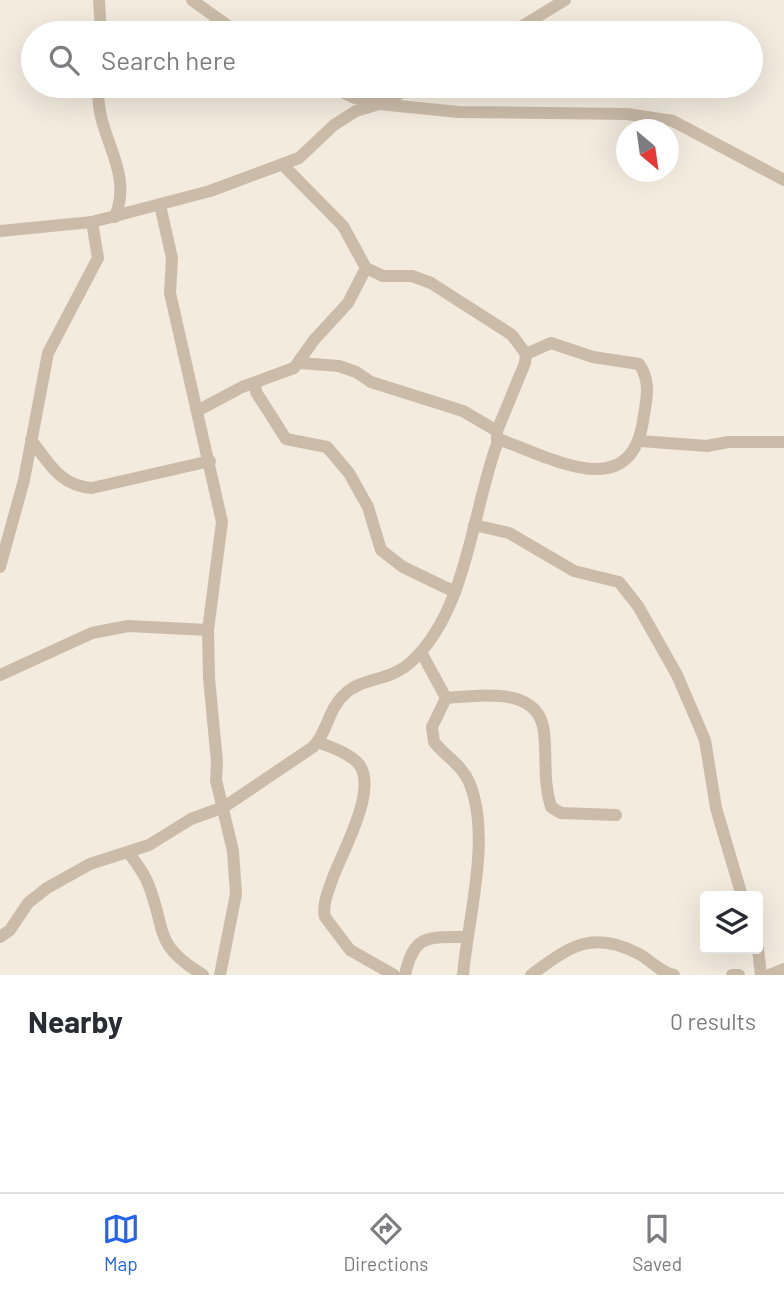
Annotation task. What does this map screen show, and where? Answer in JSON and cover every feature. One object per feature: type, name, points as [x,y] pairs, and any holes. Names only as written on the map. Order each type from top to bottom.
[{"type":"street","points":[[99,0],[100,21]]},
{"type":"street","points":[[192,0],[221,21]]},
{"type":"street","points":[[530,21],[565,0]]},
{"type":"street","points":[[98,98],[97,111],[119,163],[120,196],[115,217]]},
{"type":"street","points":[[355,98],[379,104],[458,112],[627,114],[673,121],[784,180]]},
{"type":"street","points":[[0,231],[92,222],[210,191],[262,169],[283,165],[299,158],[334,125],[356,111],[391,98]]},
{"type":"street","points":[[0,937],[10,930],[28,903],[47,888],[90,864],[149,845],[191,819],[224,807],[318,742],[329,714],[348,690],[401,671],[421,652],[449,610],[497,435],[526,354],[512,335],[422,278],[383,276],[366,268],[343,226],[283,165]]},
{"type":"street","points":[[160,205],[172,258],[170,293],[222,522],[208,630],[209,678],[217,762],[216,780],[233,851],[236,894],[220,975]]},
{"type":"street","points":[[0,567],[24,480],[48,353],[98,258],[92,222]]},
{"type":"street","points":[[197,411],[255,383],[287,373],[299,363],[314,340],[348,303],[366,268]]},
{"type":"street","points":[[299,363],[339,366],[356,372],[371,382],[463,411],[497,435],[582,468],[603,470],[617,467],[629,460],[640,441],[648,388],[646,373],[639,364],[593,358],[551,343],[526,354]]},
{"type":"street","points":[[255,383],[256,392],[286,439],[327,447],[349,473],[368,507],[381,550],[403,567],[455,592]]},
{"type":"street","points":[[31,440],[65,482],[78,487],[92,488],[210,461]]},
{"type":"street","points":[[640,441],[707,446],[728,442],[784,442]]},
{"type":"street","points":[[474,525],[509,533],[573,571],[619,582],[638,607],[677,675],[705,740],[716,808],[741,891]]},
{"type":"street","points":[[0,675],[92,632],[128,626],[208,630]]},
{"type":"street","points":[[421,652],[446,698]]},
{"type":"street","points":[[446,698],[491,696],[519,698],[530,703],[544,731],[544,779],[551,807],[561,814],[616,814]]},
{"type":"street","points":[[446,698],[432,727],[434,742],[461,768],[470,783],[479,837],[478,869],[466,937],[463,975]]},
{"type":"street","points":[[318,742],[337,749],[357,762],[365,778],[365,794],[329,889],[325,917],[349,950],[394,975]]},
{"type":"street","points":[[129,853],[149,887],[165,943],[174,955],[203,975]]},
{"type":"street","points":[[405,975],[412,949],[422,941],[466,937]]},
{"type":"street","points":[[531,975],[574,945],[586,941],[616,944],[638,953],[674,975]]},
{"type":"street","points":[[759,954],[761,975]]},
{"type":"street","points":[[769,975],[784,969]]},
{"type":"street","points":[[732,975],[739,975]]}]
